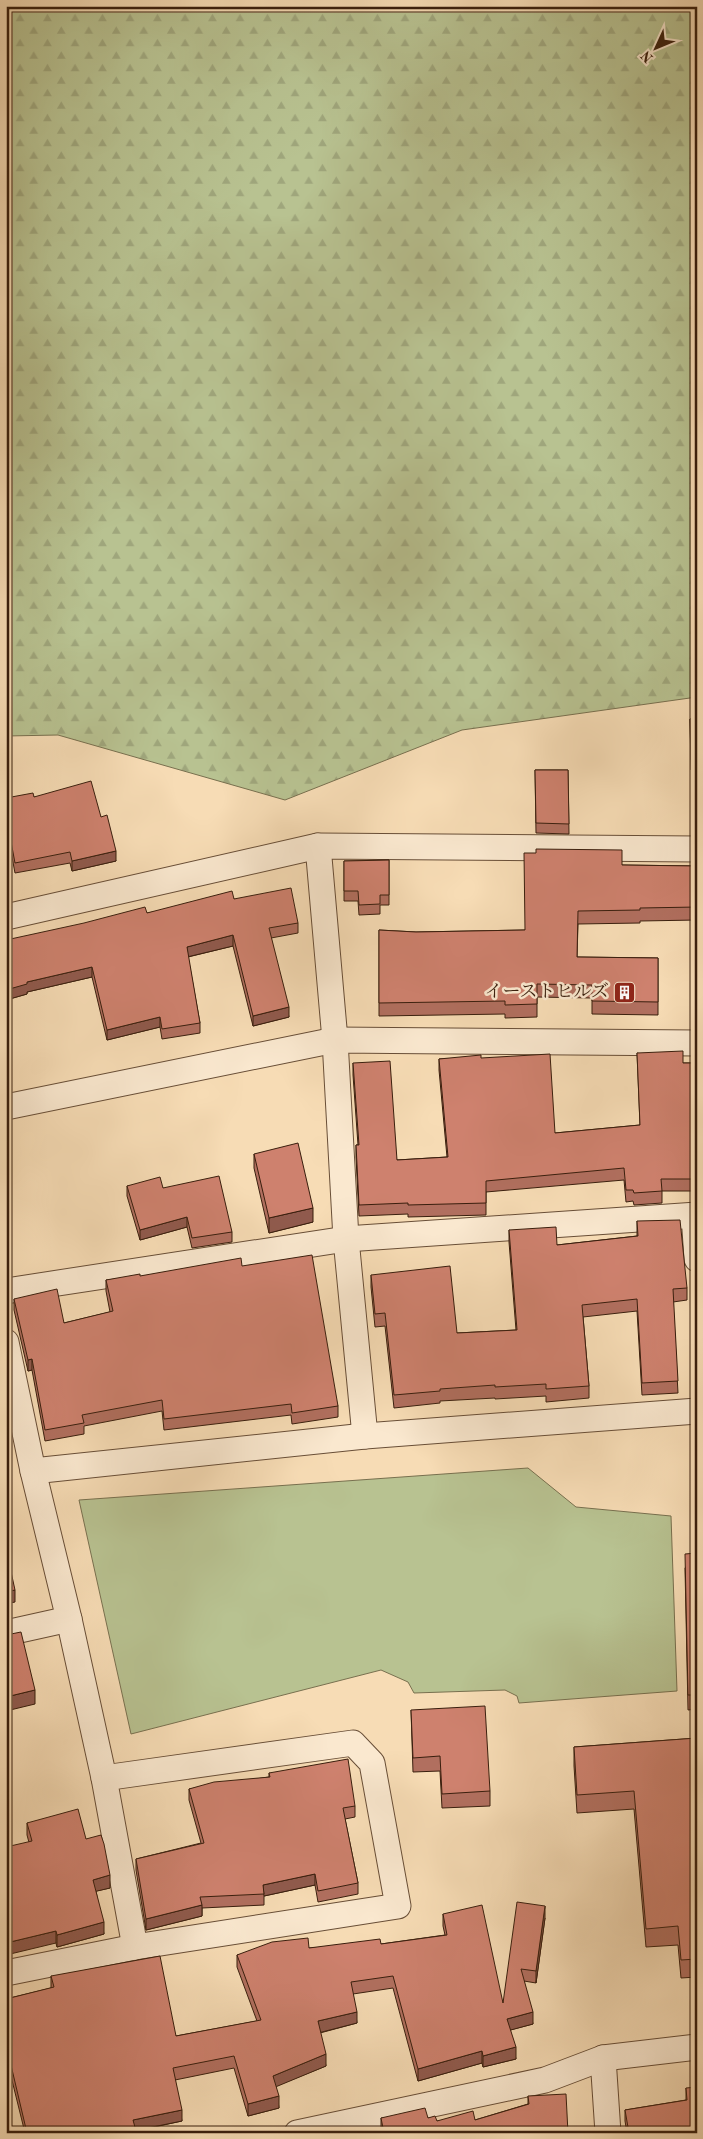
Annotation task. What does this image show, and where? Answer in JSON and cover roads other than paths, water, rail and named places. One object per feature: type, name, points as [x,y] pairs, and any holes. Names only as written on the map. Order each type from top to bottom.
[{"type":"lane","points":[[6,917],[318,846],[697,849]]},
{"type":"lane","points":[[318,846],[335,1040],[346,1239],[365,1436]]},
{"type":"lane","points":[[6,1108],[335,1040],[697,1043]]},
{"type":"lane","points":[[6,1291],[346,1239],[695,1215],[697,1259]]},
{"type":"lane","points":[[6,1342],[33,1471],[69,1619],[104,1778],[135,1947]]},
{"type":"lane","points":[[33,1471],[365,1436],[697,1411]]},
{"type":"lane","points":[[6,1633],[69,1619]]},
{"type":"lane","points":[[6,1973],[135,1947],[398,1906],[372,1763],[353,1743],[104,1778]]},
{"type":"lane","points":[[297,2133],[545,2080],[603,2058],[697,2047]]},
{"type":"lane","points":[[603,2058],[608,2133]]},
{"type":"place","name":"イーストヒルズ","points":[[625,992]]}]
